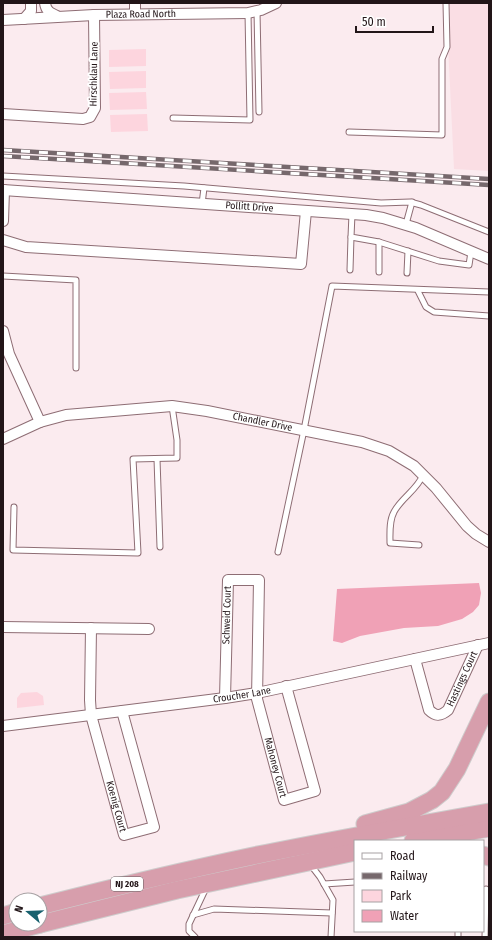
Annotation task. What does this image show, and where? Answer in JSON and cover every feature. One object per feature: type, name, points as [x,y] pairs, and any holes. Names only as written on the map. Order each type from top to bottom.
[{"type":"highway","points":[[215,864],[409,812],[432,800],[442,792],[458,769],[489,702]]},
{"type":"highway","name":"NJ 208","points":[[48,904],[215,864],[362,834],[489,812]]},
{"type":"highway","points":[[419,840],[489,828]]},
{"type":"highway","name":"NJ 208","points":[[48,922],[139,899],[354,852]]},
{"type":"highway","points":[[311,861],[354,856]]},
{"type":"street","points":[[24,19],[31,11],[32,3]]},
{"type":"street","points":[[45,3],[46,10],[58,17]]},
{"type":"street","name":"Plaza Road North","points":[[3,20],[94,15],[135,8],[252,12],[270,7],[276,3]]},
{"type":"street","name":"Hirschklau Lane","points":[[3,114],[82,120],[90,117],[95,108],[94,15]]},
{"type":"street","points":[[3,190],[3,222]]},
{"type":"street","name":"Pollitt Drive","points":[[3,190],[352,214],[383,218],[406,224],[489,259]]},
{"type":"street","points":[[3,240],[26,247],[301,264],[306,211]]},
{"type":"street","points":[[3,331],[4,340],[12,360],[40,422]]},
{"type":"street","name":"Chandler Drive","points":[[3,439],[40,422],[78,414],[172,406],[207,410],[304,430],[376,446],[402,458],[424,474],[467,526],[489,542]]},
{"type":"street","name":"Schweid Court","points":[[225,698],[228,580],[260,580],[257,692]]},
{"type":"street","points":[[3,627],[149,629]]},
{"type":"street","name":"Koenig Court","points":[[91,628],[91,715],[124,835],[154,827],[122,711]]},
{"type":"street","name":"Croucher Lane","points":[[478,645],[489,638]]},
{"type":"street","name":"Croucher Lane","points":[[3,726],[225,698],[489,643]]},
{"type":"street","name":"Hastings Court","points":[[415,659],[429,710],[433,714],[439,716],[448,710],[478,645]]},
{"type":"street","name":"Mahoney Court","points":[[257,692],[258,706],[284,800],[315,791],[286,686]]},
{"type":"lane","points":[[350,132],[442,135],[442,59],[447,47],[446,3]]},
{"type":"lane","points":[[252,12],[259,112]]},
{"type":"lane","points":[[173,118],[250,120],[252,12]]},
{"type":"lane","points":[[3,176],[184,186],[381,203],[412,202],[489,232]]},
{"type":"lane","points":[[202,204],[204,188]]},
{"type":"lane","points":[[406,224],[412,202]]},
{"type":"lane","points":[[350,270],[352,214]]},
{"type":"lane","points":[[351,237],[379,242],[439,261],[469,265],[471,252]]},
{"type":"lane","points":[[378,272],[379,242]]},
{"type":"lane","points":[[407,273],[408,251]]},
{"type":"lane","points":[[3,276],[76,280],[76,368]]},
{"type":"lane","points":[[278,552],[304,430],[332,286],[402,288],[418,291],[489,292]]},
{"type":"lane","points":[[418,291],[426,307],[434,312],[489,316]]},
{"type":"lane","points":[[14,507],[13,550],[138,554],[133,459],[177,458],[177,440],[172,406]]},
{"type":"lane","points":[[157,458],[160,547]]},
{"type":"lane","points":[[419,545],[390,544],[391,520],[394,511],[421,482],[424,474]]},
{"type":"lane","points":[[311,861],[333,900],[331,937]]},
{"type":"lane","points":[[324,884],[354,882]]},
{"type":"lane","points":[[195,937],[189,931],[188,924],[208,884]]},
{"type":"lane","points":[[485,937],[486,889]]},
{"type":"lane","points":[[193,915],[214,909],[332,913]]},
{"type":"shaded area","points":[[446,3],[489,3],[489,171],[454,169]]},
{"type":"green space","points":[[146,49],[146,66],[109,67],[109,50]]},
{"type":"green space","points":[[146,71],[146,88],[110,89],[109,72]]},
{"type":"green space","points":[[146,92],[147,109],[110,110],[109,93]]},
{"type":"green space","points":[[147,114],[148,131],[111,132],[110,115]]},
{"type":"green space","points":[[37,692],[43,696],[44,705],[17,708],[17,698],[21,693]]},
{"type":"water","points":[[479,583],[481,593],[479,605],[473,612],[462,619],[438,626],[404,628],[360,636],[342,643],[333,641],[337,589]]},
{"type":"railway","points":[[3,150],[489,179]]},
{"type":"railway","points":[[3,156],[489,185]]}]
